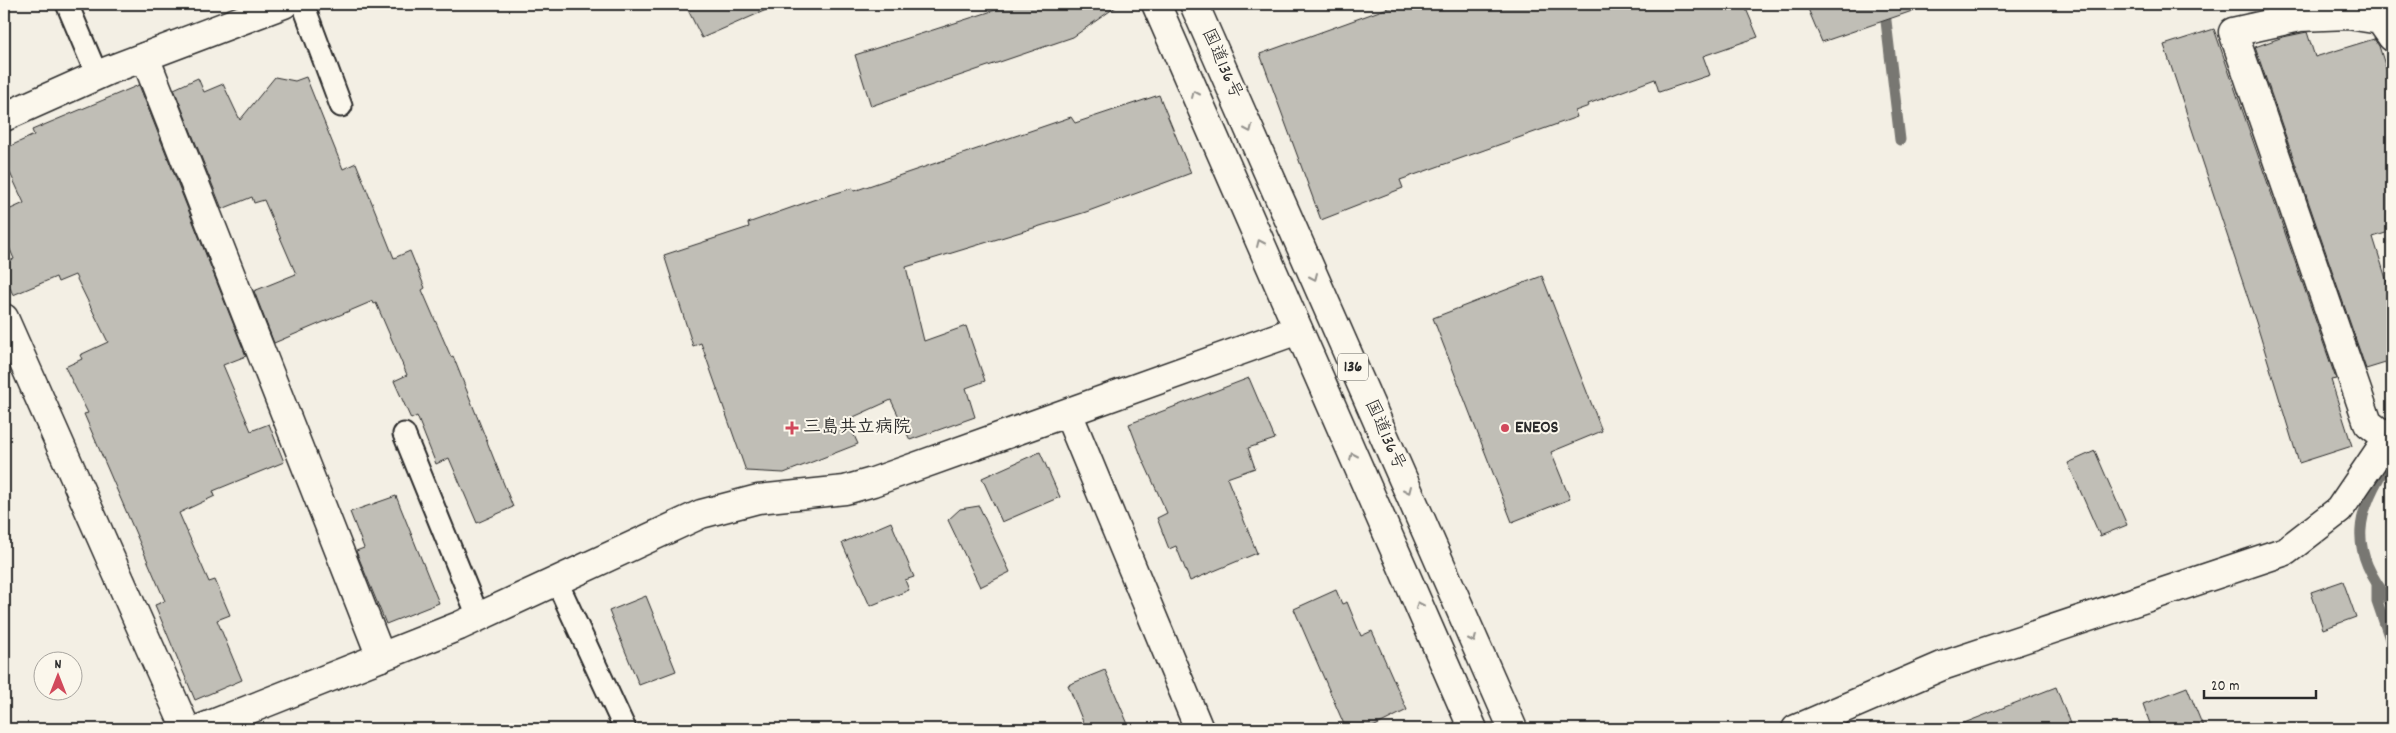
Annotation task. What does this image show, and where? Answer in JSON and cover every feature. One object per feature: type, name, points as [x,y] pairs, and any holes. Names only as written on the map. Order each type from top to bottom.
[{"type":"main road","points":[[4,117],[97,75],[284,4]]},
{"type":"main road","name":"国道136号","points":[[1156,4],[1473,729]]},
{"type":"main road","name":"国道136号","points":[[1194,4],[1513,729]]},
{"type":"main road","points":[[1796,729],[1942,666],[2286,551],[2339,510],[2389,435],[2368,423],[2233,32],[2300,17],[2348,15],[2380,20],[2392,36]]},
{"type":"main road","points":[[145,57],[381,657]]},
{"type":"main road","points":[[4,318],[186,729]]},
{"type":"main road","points":[[200,729],[478,616],[701,514],[758,499],[845,490],[1068,413],[1298,330]]},
{"type":"main road","points":[[1068,413],[1199,729]]},
{"type":"lane","points":[[67,4],[97,75]]},
{"type":"lane","points":[[303,4],[341,106]]},
{"type":"lane","points":[[404,434],[478,616]]},
{"type":"lane","points":[[556,580],[624,729]]},
{"type":"building","points":[[685,4],[780,4],[702,38]]},
{"type":"building","points":[[1014,4],[1120,4],[1073,37],[871,106],[855,55]]},
{"type":"building","points":[[1399,4],[1744,4],[1758,37],[1703,56],[1710,75],[1659,92],[1655,79],[1588,104],[1589,106],[1575,111],[1577,117],[1400,180],[1403,188],[1321,220],[1260,54]]},
{"type":"building","points":[[1806,4],[1917,4],[1918,9],[1822,42]]},
{"type":"building","points":[[2214,29],[2336,379],[2331,380],[2352,446],[2299,463],[2256,322],[2164,45]]},
{"type":"building","points":[[2307,32],[2315,57],[2374,39],[2379,46],[2392,87],[2392,231],[2373,237],[2392,298],[2392,361],[2366,369],[2255,47],[2283,37]]},
{"type":"building","points":[[275,77],[295,81],[306,77],[343,169],[356,163],[394,258],[410,251],[425,288],[422,290],[451,357],[453,356],[513,507],[477,523],[449,458],[436,464],[417,416],[411,419],[394,381],[407,375],[376,303],[374,304],[373,301],[274,343],[254,291],[296,274],[264,200],[254,203],[252,197],[222,209],[174,89],[198,78],[204,92],[223,84],[240,120]]},
{"type":"building","points":[[139,85],[246,356],[223,365],[251,431],[269,424],[284,462],[213,491],[215,496],[179,513],[209,582],[215,580],[230,615],[217,620],[242,680],[195,700],[155,605],[165,601],[84,414],[88,413],[65,367],[82,359],[80,355],[108,342],[75,275],[58,282],[56,277],[13,295],[4,273],[4,263],[14,259],[4,235],[4,212],[24,203],[4,160],[4,149],[34,135],[32,130]]},
{"type":"building","points":[[1159,95],[1191,173],[1086,212],[906,267],[924,341],[966,326],[985,381],[966,388],[975,417],[910,440],[891,400],[847,420],[858,444],[784,473],[746,471],[701,343],[693,346],[664,255],[749,227],[748,223],[813,200],[853,188],[854,191],[1071,117],[1075,123]]},
{"type":"building","points":[[1542,276],[1602,431],[1551,452],[1570,499],[1512,522],[1433,318]]},
{"type":"building","points":[[1249,378],[1275,439],[1248,448],[1255,468],[1227,478],[1257,553],[1190,581],[1176,546],[1169,549],[1157,518],[1167,513],[1129,424]]},
{"type":"building","points":[[2095,451],[2127,525],[2100,536],[2068,463]]},
{"type":"building","points":[[1040,452],[1060,497],[1002,522],[982,478]]},
{"type":"building","points":[[396,496],[439,603],[386,624],[356,551],[364,548],[350,512]]},
{"type":"building","points":[[979,506],[1010,572],[980,587],[948,520],[960,509]]},
{"type":"building","points":[[891,522],[914,577],[905,580],[909,590],[870,606],[842,543]]},
{"type":"building","points":[[2343,581],[2356,617],[2323,629],[2311,592]]},
{"type":"building","points":[[1336,590],[1342,604],[1347,602],[1361,636],[1372,631],[1407,710],[1369,729],[1346,729],[1294,609]]},
{"type":"building","points":[[646,596],[676,671],[639,685],[609,611]]},
{"type":"building","points":[[1105,670],[1130,729],[1086,729],[1068,685]]},
{"type":"building","points":[[2056,687],[2072,729],[1954,729],[1954,727]]},
{"type":"building","points":[[2187,687],[2204,729],[2152,729],[2143,704]]},
{"type":"waterway","points":[[1884,4],[1900,140]]},
{"type":"waterway","points":[[2392,456],[2370,496],[2361,531],[2362,548],[2367,565],[2377,584],[2392,604]]},
{"type":"waterway","points":[[2377,586],[2377,601],[2392,645]]},
{"type":"place","name":"三島共立病院","points":[[792,428]]},
{"type":"place","name":"ENEOS","points":[[1505,428]]}]
